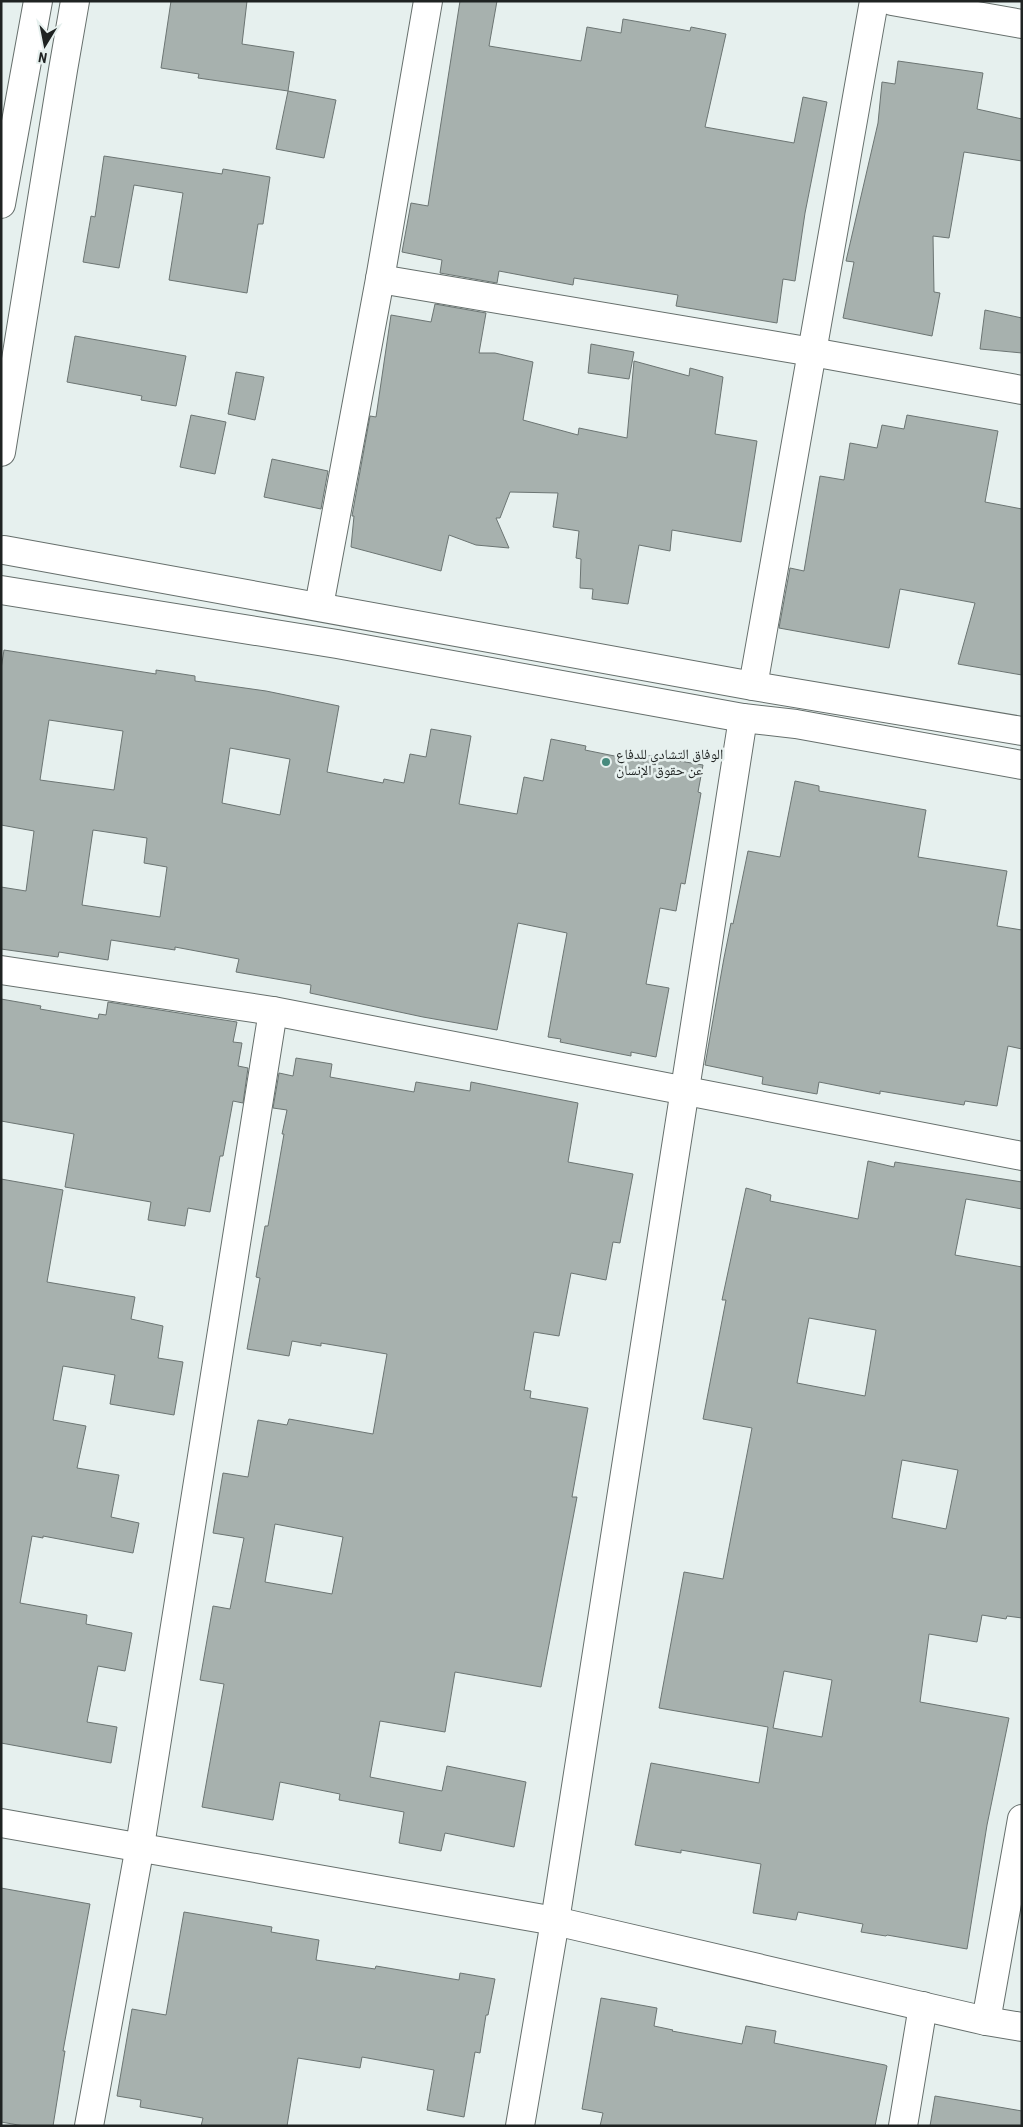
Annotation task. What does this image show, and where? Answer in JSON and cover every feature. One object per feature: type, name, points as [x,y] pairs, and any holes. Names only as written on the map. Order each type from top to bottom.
[{"type":"street","points":[[1,204],[38,1]]},
{"type":"street","points":[[1,452],[62,70],[75,1]]},
{"type":"street","points":[[319,606],[380,279],[428,1]]},
{"type":"street","points":[[754,686],[874,1]]},
{"type":"street","points":[[892,1],[1022,24]]},
{"type":"street","points":[[380,279],[812,352],[1022,390]]},
{"type":"street","points":[[1,580],[6,564],[3,547],[754,686],[1022,731]]},
{"type":"street","points":[[1,590],[337,644],[743,718],[796,724],[1022,765]]},
{"type":"street","points":[[520,2126],[555,1921],[743,718]]},
{"type":"street","points":[[1,970],[273,1011],[1022,1156]]},
{"type":"street","points":[[89,2126],[140,1846],[273,1011]]},
{"type":"street","points":[[986,2021],[1022,1820]]},
{"type":"street","points":[[1,1823],[140,1846],[555,1921],[986,2021],[1022,2027]]},
{"type":"street","points":[[903,2126],[923,2006]]},
{"type":"building","points":[[171,1],[247,1],[242,44],[294,52],[288,91],[198,78],[199,74],[161,68]]},
{"type":"building","points":[[460,1],[497,1],[489,46],[581,61],[587,27],[621,33],[623,19],[690,31],[691,27],[726,34],[705,127],[794,143],[803,97],[827,102],[805,213],[795,281],[783,279],[777,323],[676,306],[678,295],[574,278],[573,285],[499,271],[497,283],[440,273],[442,260],[402,252],[411,203],[428,206]]},
{"type":"building","points":[[898,61],[983,73],[977,109],[1022,119],[1022,161],[964,152],[949,238],[933,236],[934,292],[940,293],[932,336],[843,318],[854,262],[846,261],[878,123],[882,82],[895,84]]},
{"type":"building","points":[[288,91],[336,100],[324,158],[276,149]]},
{"type":"building","points":[[104,156],[222,174],[223,169],[270,177],[263,224],[258,224],[247,293],[169,280],[183,193],[134,185],[119,268],[83,262],[91,216],[95,217]]},
{"type":"building","points":[[435,304],[486,313],[479,353],[495,353],[533,362],[523,420],[578,435],[579,428],[627,438],[634,361],[689,376],[690,368],[723,377],[715,434],[757,441],[741,542],[672,530],[670,551],[639,545],[628,604],[592,599],[593,589],[580,588],[581,559],[576,558],[579,531],[553,527],[558,493],[510,492],[500,518],[496,518],[509,548],[476,545],[449,535],[441,571],[351,547],[354,516],[352,516],[370,416],[376,417],[391,315],[431,322]]},
{"type":"building","points":[[985,310],[1022,318],[1022,353],[980,349]]},
{"type":"building","points":[[75,336],[186,356],[176,406],[141,400],[142,396],[67,382]]},
{"type":"building","points":[[591,344],[634,352],[629,379],[588,373]]},
{"type":"building","points":[[236,372],[264,377],[255,420],[228,414]]},
{"type":"building","points":[[191,415],[226,422],[215,474],[180,467]]},
{"type":"building","points":[[907,415],[998,431],[985,502],[1022,509],[1022,675],[958,664],[975,603],[900,589],[889,648],[779,628],[790,568],[804,571],[820,476],[844,480],[850,443],[877,448],[882,425],[904,429]]},
{"type":"building","points":[[272,459],[328,471],[321,509],[264,497]]},
{"type":"building","points":[[4,650],[156,674],[156,670],[195,676],[195,681],[266,691],[339,706],[327,772],[383,783],[384,779],[404,783],[410,754],[426,757],[431,729],[471,736],[459,804],[517,814],[524,777],[543,781],[551,739],[586,746],[585,750],[644,762],[645,755],[703,765],[698,792],[701,793],[685,884],[681,883],[676,911],[660,908],[646,984],[669,988],[656,1057],[631,1052],[631,1056],[560,1042],[561,1039],[548,1037],[567,933],[518,923],[497,1030],[423,1017],[310,993],[311,985],[236,972],[239,959],[175,947],[175,950],[111,940],[108,960],[59,952],[58,957],[1,949],[1,887],[26,891],[34,831],[1,825],[1,669]],"holes":[[[49,720],[123,731],[114,790],[40,780]],[[230,748],[290,759],[280,815],[222,803]],[[93,830],[147,838],[144,863],[167,867],[160,917],[82,905]]]},
{"type":"building","points":[[795,781],[819,786],[819,791],[926,810],[918,857],[1007,871],[997,926],[1022,930],[1022,1049],[1008,1046],[997,1106],[965,1101],[964,1105],[880,1091],[880,1094],[819,1082],[817,1094],[762,1084],[763,1077],[705,1065],[731,923],[733,924],[748,851],[780,857]]},
{"type":"building","points":[[1,999],[41,1006],[40,1009],[98,1019],[99,1014],[106,1015],[108,1002],[237,1022],[233,1042],[242,1043],[238,1066],[248,1068],[243,1103],[233,1101],[223,1156],[220,1156],[210,1212],[188,1208],[185,1226],[148,1220],[151,1202],[65,1187],[74,1134],[1,1121]]},
{"type":"building","points":[[296,1058],[332,1064],[330,1077],[414,1092],[416,1082],[470,1091],[471,1082],[578,1103],[568,1162],[633,1174],[620,1243],[613,1242],[606,1280],[571,1273],[559,1336],[534,1332],[524,1390],[531,1391],[530,1398],[588,1408],[572,1497],[577,1497],[541,1687],[455,1672],[445,1732],[380,1721],[370,1777],[442,1791],[447,1766],[526,1782],[514,1847],[445,1833],[441,1851],[399,1843],[404,1812],[339,1800],[340,1794],[280,1782],[273,1820],[202,1807],[224,1684],[200,1680],[213,1606],[230,1609],[244,1538],[213,1533],[223,1473],[248,1477],[258,1420],[287,1425],[289,1419],[373,1434],[387,1354],[321,1343],[321,1346],[292,1341],[289,1356],[247,1349],[260,1278],[256,1277],[265,1226],[268,1226],[287,1110],[273,1108],[279,1073],[293,1076]],"holes":[[[275,1524],[343,1537],[332,1594],[265,1582]]]},
{"type":"building","points":[[868,1161],[894,1167],[895,1162],[1022,1182],[1022,1209],[966,1199],[955,1255],[1022,1267],[1022,1618],[1007,1616],[1006,1619],[982,1615],[977,1642],[929,1634],[920,1702],[1009,1718],[987,1825],[967,1949],[861,1932],[863,1924],[798,1912],[796,1920],[753,1913],[761,1864],[681,1850],[681,1853],[635,1845],[651,1763],[759,1783],[768,1727],[659,1708],[684,1572],[723,1579],[752,1428],[703,1419],[726,1300],[722,1300],[746,1188],[771,1195],[770,1201],[858,1219]],"holes":[[[809,1318],[876,1330],[865,1396],[797,1383]],[[902,1460],[958,1470],[946,1529],[892,1518]],[[784,1671],[832,1680],[822,1737],[773,1728]]]},
{"type":"building","points":[[1,1179],[63,1190],[47,1282],[135,1297],[131,1319],[163,1326],[158,1358],[183,1362],[174,1415],[110,1404],[115,1375],[63,1366],[53,1420],[86,1426],[77,1468],[119,1475],[111,1517],[139,1523],[133,1553],[43,1536],[43,1538],[32,1536],[20,1603],[87,1615],[86,1624],[132,1633],[125,1671],[98,1666],[87,1722],[117,1727],[111,1763],[1,1743]]},
{"type":"building","points":[[1,1888],[90,1904],[63,2051],[65,2051],[53,2126],[24,2126],[1,2122]]},
{"type":"building","points":[[184,1912],[272,1927],[271,1932],[319,1940],[316,1960],[375,1969],[376,1966],[459,1980],[460,1973],[495,1979],[488,2015],[486,2015],[480,2053],[475,2052],[464,2117],[427,2110],[434,2070],[362,2057],[360,2068],[298,2058],[287,2126],[201,2126],[203,2118],[140,2107],[141,2100],[117,2096],[132,2009],[166,2015]]},
{"type":"building","points":[[601,1998],[657,2008],[654,2026],[672,2031],[742,2044],[746,2026],[776,2031],[774,2043],[885,2065],[887,2066],[875,2126],[600,2126],[603,2113],[582,2109]]},
{"type":"building","points":[[935,2096],[1022,2111],[1022,2126],[930,2126]]},
{"type":"place","name":"الوفاق التشادي للدفاع عن حقوق الإنسان","points":[[606,762]]}]
